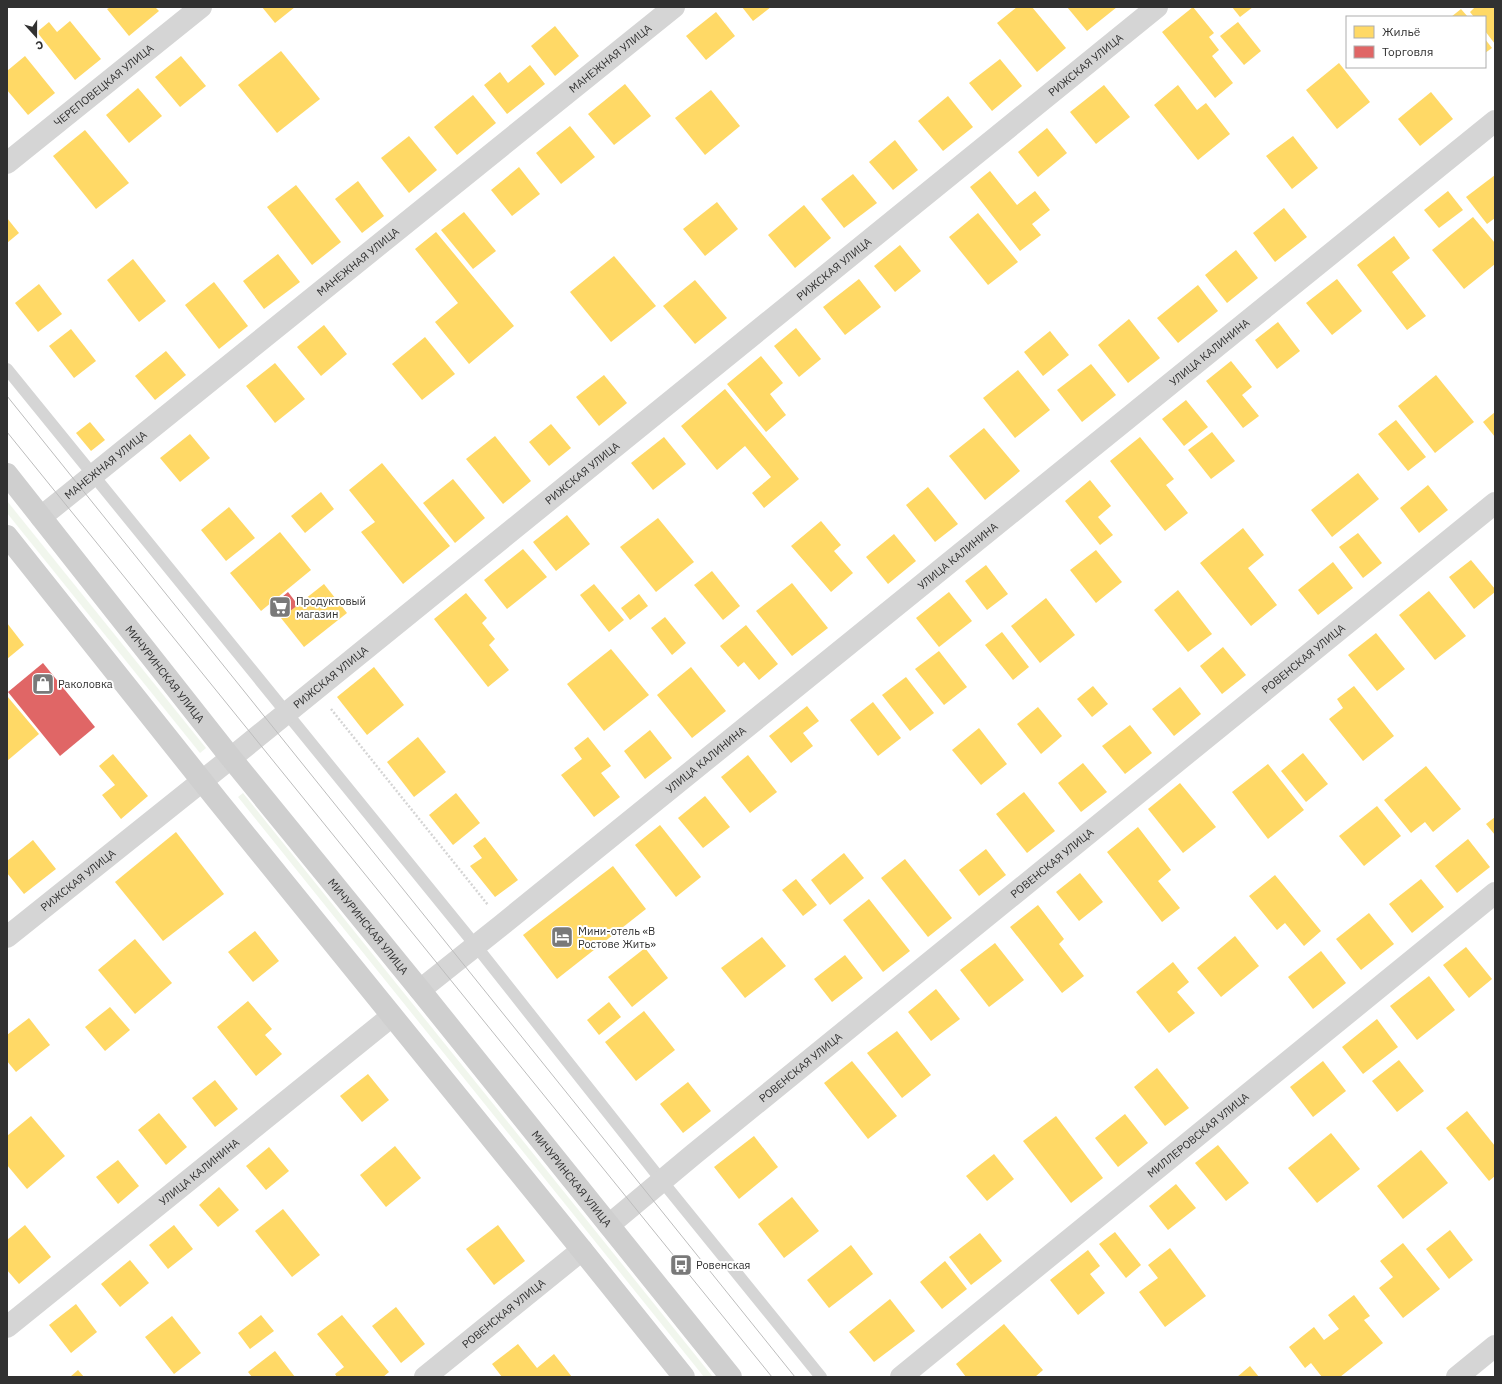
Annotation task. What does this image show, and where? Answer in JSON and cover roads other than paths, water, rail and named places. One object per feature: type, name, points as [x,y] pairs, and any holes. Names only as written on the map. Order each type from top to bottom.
[{"type":"main road","name":"МИЧУРИНСКАЯ УЛИЦА","points":[[7,474],[231,758],[732,1377]]},
{"type":"main road","points":[[9,543],[684,1377]]},
{"type":"street","name":"ЧЕРЕПОВЕЦКАЯ УЛИЦА","points":[[7,163],[201,7]]},
{"type":"street","name":"МАНЕЖНАЯ УЛИЦА","points":[[41,517],[674,7]]},
{"type":"street","name":"РИЖСКАЯ УЛИЦА","points":[[7,937],[203,781],[1157,7]]},
{"type":"street","name":"УЛИЦА КАЛИНИНА","points":[[420,990],[1495,121]]},
{"type":"street","name":"РОВЕНСКАЯ УЛИЦА","points":[[609,1225],[1495,503]]},
{"type":"street","name":"МИЛЛЕРОВСКАЯ УЛИЦА","points":[[900,1377],[1495,893]]},
{"type":"street","name":"УЛИЦА КАЛИНИНА","points":[[7,1327],[392,1016]]},
{"type":"street","name":"РОВЕНСКАЯ УЛИЦА","points":[[425,1377],[582,1250]]},
{"type":"street","points":[[1457,1377],[1495,1346]]},
{"type":"lane","points":[[7,369],[92,476],[476,946],[662,1181],[821,1377]]},
{"type":"tram line","points":[[7,396],[795,1377]]},
{"type":"tram line","points":[[7,432],[772,1377]]},
{"type":"place","name":"Продуктовый магазин","points":[[280,607]]},
{"type":"place","name":"Раколовка","points":[[43,684]]},
{"type":"place","name":"Мини-отель «В Ростове Жить»","points":[[562,937]]},
{"type":"place","name":"Ровенская","points":[[681,1265]]}]
